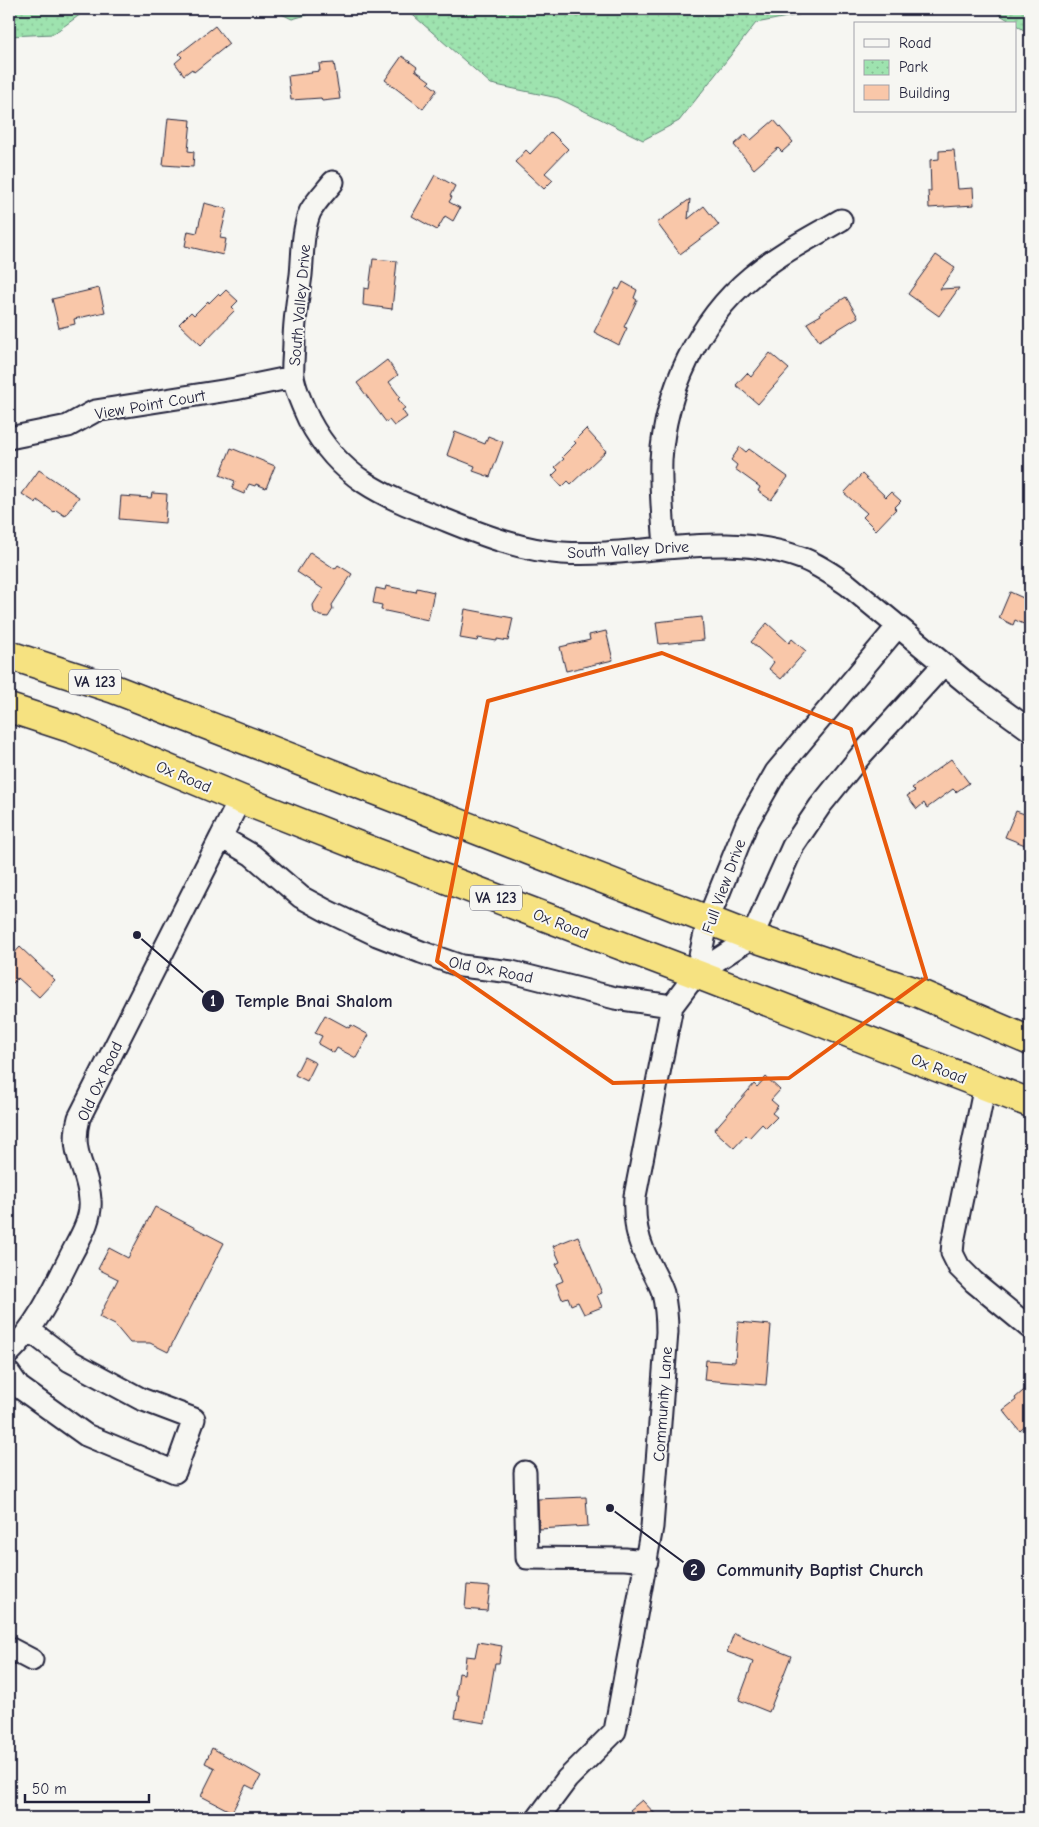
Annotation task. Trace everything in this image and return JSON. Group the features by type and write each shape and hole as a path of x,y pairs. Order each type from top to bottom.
{"highway":[{"name":"VA 123","path":"9,654 114,689 752,937 918,993 1030,1041"},
{"name":"Ox Road","path":"9,708 73,729 240,799 372,851 1030,1103"}],"street":[{"name":"South Valley Drive","path":"333,182 311,211 305,230 294,338 294,377 304,409 317,435 342,466 360,481 392,499 493,539 534,549 588,554 665,547 747,545 777,550 802,558 828,571 848,585 974,690 1030,730"},
{"path":"665,547 662,510 664,438 674,392 693,349 720,309 750,278 778,256 840,220"},
{"name":"View Point Court","path":"9,438 68,426 95,411 153,403 294,377"},
{"name":"Full View Drive","path":"696,974 708,920 747,823 776,772 898,626"},
{"path":"752,937 793,846 820,806 862,754 944,664"},
{"name":"Old Ox Road","path":"9,1353 29,1330 45,1306 85,1228 90,1214 91,1202 89,1191 78,1159 76,1144 76,1130 79,1118 240,799"},
{"name":"Old Ox Road","path":"221,837 252,855 301,897 327,912 420,952 461,966 512,972 615,998 672,1006"},
{"name":"Full View Drive","path":"696,974 752,937"},
{"name":"Community Lane","path":"538,1818 567,1779 616,1731 647,1561 667,1332 667,1311 658,1280 640,1242 634,1207 635,1196 672,1006 696,974"},
{"path":"985,1085 952,1253 959,1267 974,1282 1030,1328"},
{"path":"9,1373 20,1387 86,1435 175,1472 194,1419 141,1399 70,1361 29,1330"},
{"path":"525,1472 527,1558 647,1561"},
{"path":"9,1648 32,1660"}],"highlighted area":[{"path":"662,653 851,729 926,978 789,1078 613,1083 437,961 488,701"}],"green space":[{"path":"9,9 88,9 53,34 9,36"},
{"path":"271,9 329,9 292,19"},
{"path":"406,9 829,9 756,23 679,121 643,140 558,98 491,84"},
{"path":"991,9 1030,9 1030,34 1016,25 1016,22 1011,22"}],"building":[{"path":"215,26 229,44 194,72 192,69 184,75 175,63 182,57 179,54"},
{"path":"402,56 417,67 415,70 430,81 428,83 437,90 423,109 385,80"},
{"path":"334,63 340,99 322,101 321,98 291,100 288,76 320,71 319,64"},
{"path":"168,118 191,120 188,151 194,152 193,167 163,165"},
{"path":"774,120 793,142 782,152 778,148 754,169 734,145 746,134 751,140"},
{"path":"551,132 568,149 545,173 553,180 544,189 515,162 526,150 530,154"},
{"path":"954,150 958,189 973,188 974,205 929,208 928,191 931,191 930,160 939,159 939,151"},
{"path":"435,175 455,186 449,202 460,208 453,221 445,216 437,230 412,216"},
{"path":"690,199 688,219 704,206 719,225 680,254 657,223"},
{"path":"204,203 227,209 220,238 226,239 223,255 185,246 188,231 197,233"},
{"path":"936,255 955,268 940,289 959,288 939,316 908,294"},
{"path":"373,259 397,261 392,309 363,305 364,288 369,289"},
{"path":"623,282 637,290 634,298 637,300 624,327 627,328 619,345 594,332 616,288 619,290"},
{"path":"99,288 105,312 74,319 75,324 59,328 52,299"},
{"path":"226,290 238,301 232,307 235,310 201,345 179,324 191,312 194,315 208,301 209,303 218,294 220,296"},
{"path":"846,297 858,317 819,341 807,323"},
{"path":"770,353 789,369 758,404 736,385 747,373 751,377"},
{"path":"387,360 398,375 389,382 400,397 398,399 405,408 402,410 407,417 394,426 389,420 386,422 357,383"},
{"path":"586,429 606,451 571,484 568,481 562,487 552,476 558,470 555,467 564,459 562,457 576,443 574,441"},
{"path":"455,432 485,444 488,436 503,442 490,477 473,471 475,466 447,455"},
{"path":"740,447 746,452 749,449 788,477 771,500 758,491 760,487 735,469 737,465 731,460"},
{"path":"231,448 275,466 266,488 256,484 255,486 249,484 244,494 232,489 235,481 220,475"},
{"path":"39,470 79,497 65,516 56,510 54,512 37,500 36,503 22,494"},
{"path":"862,474 886,497 891,492 901,501 876,530 863,517 867,513 844,493"},
{"path":"152,493 167,494 165,523 119,519 121,496 151,498"},
{"path":"310,552 335,569 338,565 352,574 332,605 333,609 328,617 320,616 314,612 313,605 323,589 297,572"},
{"path":"386,586 416,592 417,588 434,592 428,620 381,610 382,605 373,603 376,588 385,590"},
{"path":"1010,592 1030,601 1030,627 1015,620 1013,625 999,618"},
{"path":"465,609 513,618 508,641 478,638 477,641 460,638"},
{"path":"702,617 704,640 659,644 656,622"},
{"path":"767,623 789,643 792,639 806,651 781,679 769,669 774,662 751,642"},
{"path":"606,631 613,660 566,671 560,647 590,640 589,635"},
{"path":"951,759 969,783 956,792 953,789 927,808 924,803 917,809 907,796 915,791 912,788"},
{"path":"1016,811 1030,816 1030,847 1005,837"},
{"path":"20,947 55,980 39,997 18,978 9,987 9,959"},
{"path":"325,1015 349,1028 351,1025 369,1035 356,1058 337,1048 334,1053 318,1044 322,1036 315,1033"},
{"path":"304,1057 316,1063 307,1081 295,1075"},
{"path":"766,1077 780,1090 771,1100 778,1106 772,1113 777,1117 766,1128 762,1124 749,1138 746,1135 734,1148 714,1130 754,1084 757,1087"},
{"path":"155,1207 224,1243 168,1352 150,1343 130,1343 115,1325 99,1317 118,1279 98,1269 109,1248 128,1258"},
{"path":"578,1236 602,1293 597,1295 602,1307 584,1314 578,1302 571,1305 568,1297 562,1299 556,1284 563,1281 556,1264 560,1262 553,1246"},
{"path":"738,1322 771,1325 766,1385 704,1380 706,1360 735,1362"},
{"path":"1030,1385 1030,1422 1020,1431 1003,1410"},
{"path":"586,1497 588,1526 539,1529 538,1499"},
{"path":"467,1585 490,1587 487,1611 465,1609"},
{"path":"734,1633 791,1656 769,1712 739,1700 753,1662 727,1652"},
{"path":"478,1642 502,1646 499,1663 495,1663 485,1723 455,1718 459,1695 456,1695 459,1673 464,1674 466,1656 475,1657"},
{"path":"212,1748 261,1776 254,1789 246,1785 232,1812 201,1796 215,1768 205,1763"},
{"path":"642,1800 659,1818 637,1818 630,1810"}],"place":[{"name":"Temple Bnai Shalom","path":"137,935"},
{"name":"Community Baptist Church","path":"610,1508"}]}
